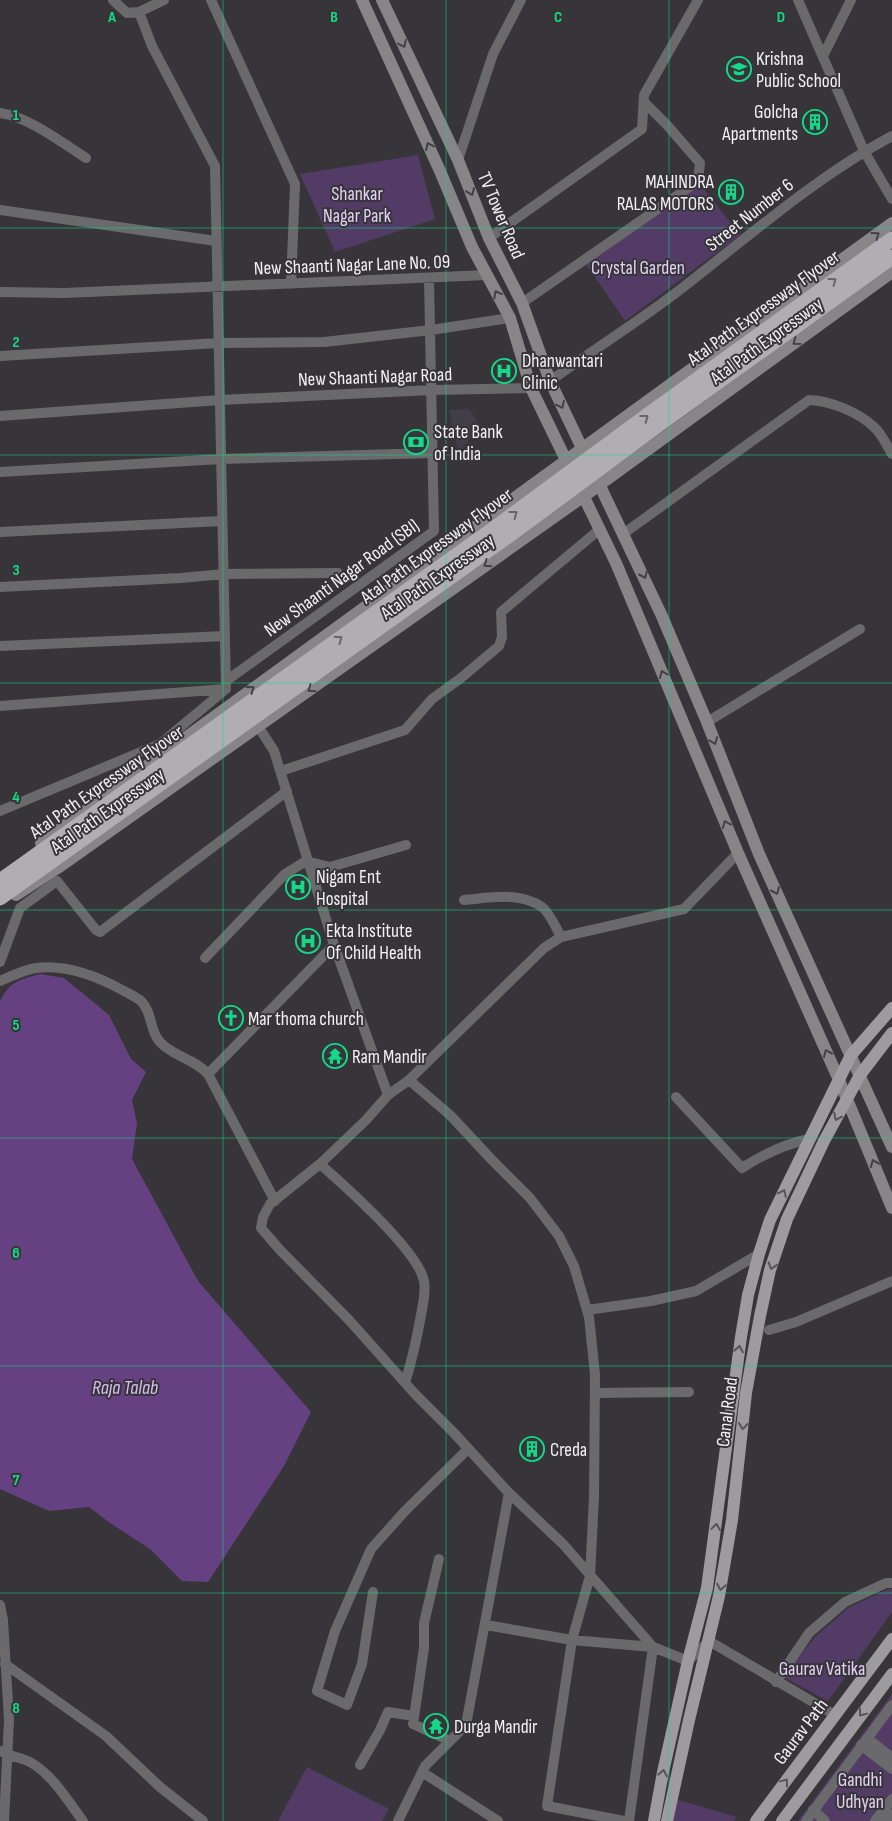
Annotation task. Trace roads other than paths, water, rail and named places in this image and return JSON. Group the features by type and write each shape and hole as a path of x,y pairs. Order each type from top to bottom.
{"highway":[{"name":"Atal Path Expressway Flyover","path":"1,894 652,412 892,239"},
{"name":"Atal Path Expressway Flyover","path":"1,894 515,531 892,256"}],"main road":[{"name":"TV Tower Road","path":"362,0 440,171 472,247 510,318 532,388 616,563 738,853 840,1080 892,1208"},
{"name":"TV Tower Road","path":"382,0 458,160 489,238 522,304 550,381 581,449 634,554 707,722 759,854 892,1147"},
{"name":"Atal Path Expressway","path":"0,874 566,459 892,223"},
{"name":"Atal Path Expressway","path":"1,894 59,867 584,496 892,272"},
{"path":"616,563 634,554"},
{"path":"654,1821 688,1661 707,1588 738,1354 748,1295 758,1254 770,1220 851,1056 892,1008"},
{"name":"Canal Road","path":"666,1821 719,1596 732,1520 746,1393 770,1270 787,1219 847,1097 860,1075 892,1033"},
{"name":"Gaurav Path","path":"756,1821 892,1639"},
{"path":"782,1821 892,1674"}],"street":[{"path":"113,0 127,14 139,12 164,0"},
{"path":"210,0 295,184 291,284"},
{"path":"458,160 492,54 520,0"},
{"path":"489,238 642,128 644,95 698,0"},
{"path":"798,0 864,151 892,199"},
{"path":"822,56 851,0"},
{"path":"0,811 160,744 226,685 215,166 152,46 139,12"},
{"path":"522,304 698,181 700,163 644,102"},
{"path":"0,113 7,114 39,128 86,158"},
{"name":"Street Number 6","path":"532,388 550,381 675,293 808,190 864,151 892,136"},
{"path":"0,210 216,241"},
{"name":"New Shaanti Nagar Lane No. 09","path":"0,292 64,293 487,276"},
{"name":"New Shaanti Nagar Road (SBI)","path":"226,685 434,531 429,279"},
{"path":"0,356 219,343 324,342 430,330 510,318"},
{"name":"New Shaanti Nagar Road","path":"0,416 220,400 432,390 532,388"},
{"path":"623,534 809,400 822,400 858,416 875,428 892,454"},
{"path":"0,472 221,459 433,453"},
{"path":"0,532 222,521"},
{"path":"281,771 405,730 432,699 462,678 499,646 502,637 501,612 600,529"},
{"path":"0,587 181,578 224,574 338,573"},
{"path":"707,722 860,628"},
{"path":"0,646 225,636"},
{"path":"0,706 226,685"},
{"path":"258,726 274,750 334,944 388,1095"},
{"path":"0,962 20,908 57,881 96,930 100,932 288,791"},
{"path":"205,958 285,874 306,861 330,868 406,845"},
{"path":"630,1821 654,1647 563,1544 509,1494 349,1320 280,1250 261,1228 262,1217 270,1204 320,1164 366,1120 388,1095 409,1080 544,948 561,937 684,909 738,853"},
{"path":"464,900 505,896 521,898 543,907 561,937"},
{"path":"208,1074 334,944"},
{"path":"0,981 36,968 61,968 88,975 111,984 140,1000 148,1010 153,1033 161,1044 196,1063 208,1074 274,1201"},
{"path":"409,1080 450,1115 530,1198 559,1236 574,1266 587,1310 595,1374 590,1576 572,1640 547,1806 624,1821"},
{"path":"676,1097 742,1168 795,1142 809,1139"},
{"path":"320,1164 381,1222 412,1256 421,1269 425,1283 424,1299 414,1352 405,1383"},
{"path":"587,1310 651,1301 696,1291 758,1254"},
{"path":"769,1330 796,1322 892,1281"},
{"path":"595,1393 689,1392"},
{"path":"373,1592 362,1664 347,1705 317,1691 335,1631 370,1548 468,1449"},
{"path":"398,1821 425,1766 466,1726 509,1494"},
{"path":"439,1559 424,1624 424,1648 413,1724 450,1741"},
{"path":"776,1682 809,1633 845,1602 892,1582"},
{"path":"0,1605 3,1620 8,1720 3,1752 4,1821"},
{"path":"486,1625 572,1640 654,1647 688,1661 709,1641 835,1715"},
{"path":"5,1664 106,1736 160,1787 201,1820"},
{"path":"806,1821 892,1705"},
{"path":"360,1765 388,1712 414,1716"},
{"path":"864,1741 892,1758"},
{"path":"864,1741 892,1769"},
{"path":"3,1752 29,1762 44,1772 83,1821"},
{"path":"422,1772 498,1821"},
{"path":"875,1821 892,1799"},
{"path":"814,1810 825,1821"},
{"path":"886,1821 892,1814"}],"water":[{"name":"Raja Talab","path":"40,974 64,978 109,1015 131,1059 146,1072 132,1100 137,1123 132,1159 198,1281 311,1412 284,1466 208,1582 182,1581 150,1549 89,1507 49,1511 0,1489 0,1002 11,985"}],"place":[{"name":"Krishna Public School","path":"739,69"},
{"name":"Golcha Apartments","path":"815,122"},
{"name":"MAHINDRA RALAS MOTORS","path":"731,192"},
{"name":"Dhanwantari Clinic","path":"504,371"},
{"name":"State Bank of India","path":"416,442"},
{"name":"Nigam Ent Hospital","path":"298,887"},
{"name":"Ekta Institute Of Child Health","path":"308,941"},
{"name":"Mar thoma church","path":"231,1018"},
{"name":"Ram Mandir","path":"335,1056"},
{"name":"Creda","path":"532,1449"},
{"name":"Durga Mandir","path":"436,1726"}],"park label":[{"name":"Shankar Nagar Park","path":"357,204"},
{"name":"Crystal Garden","path":"638,267"},
{"name":"Gaurav Vatika","path":"822,1668"},
{"name":"Gandhi Udhyan","path":"860,1790"}]}
